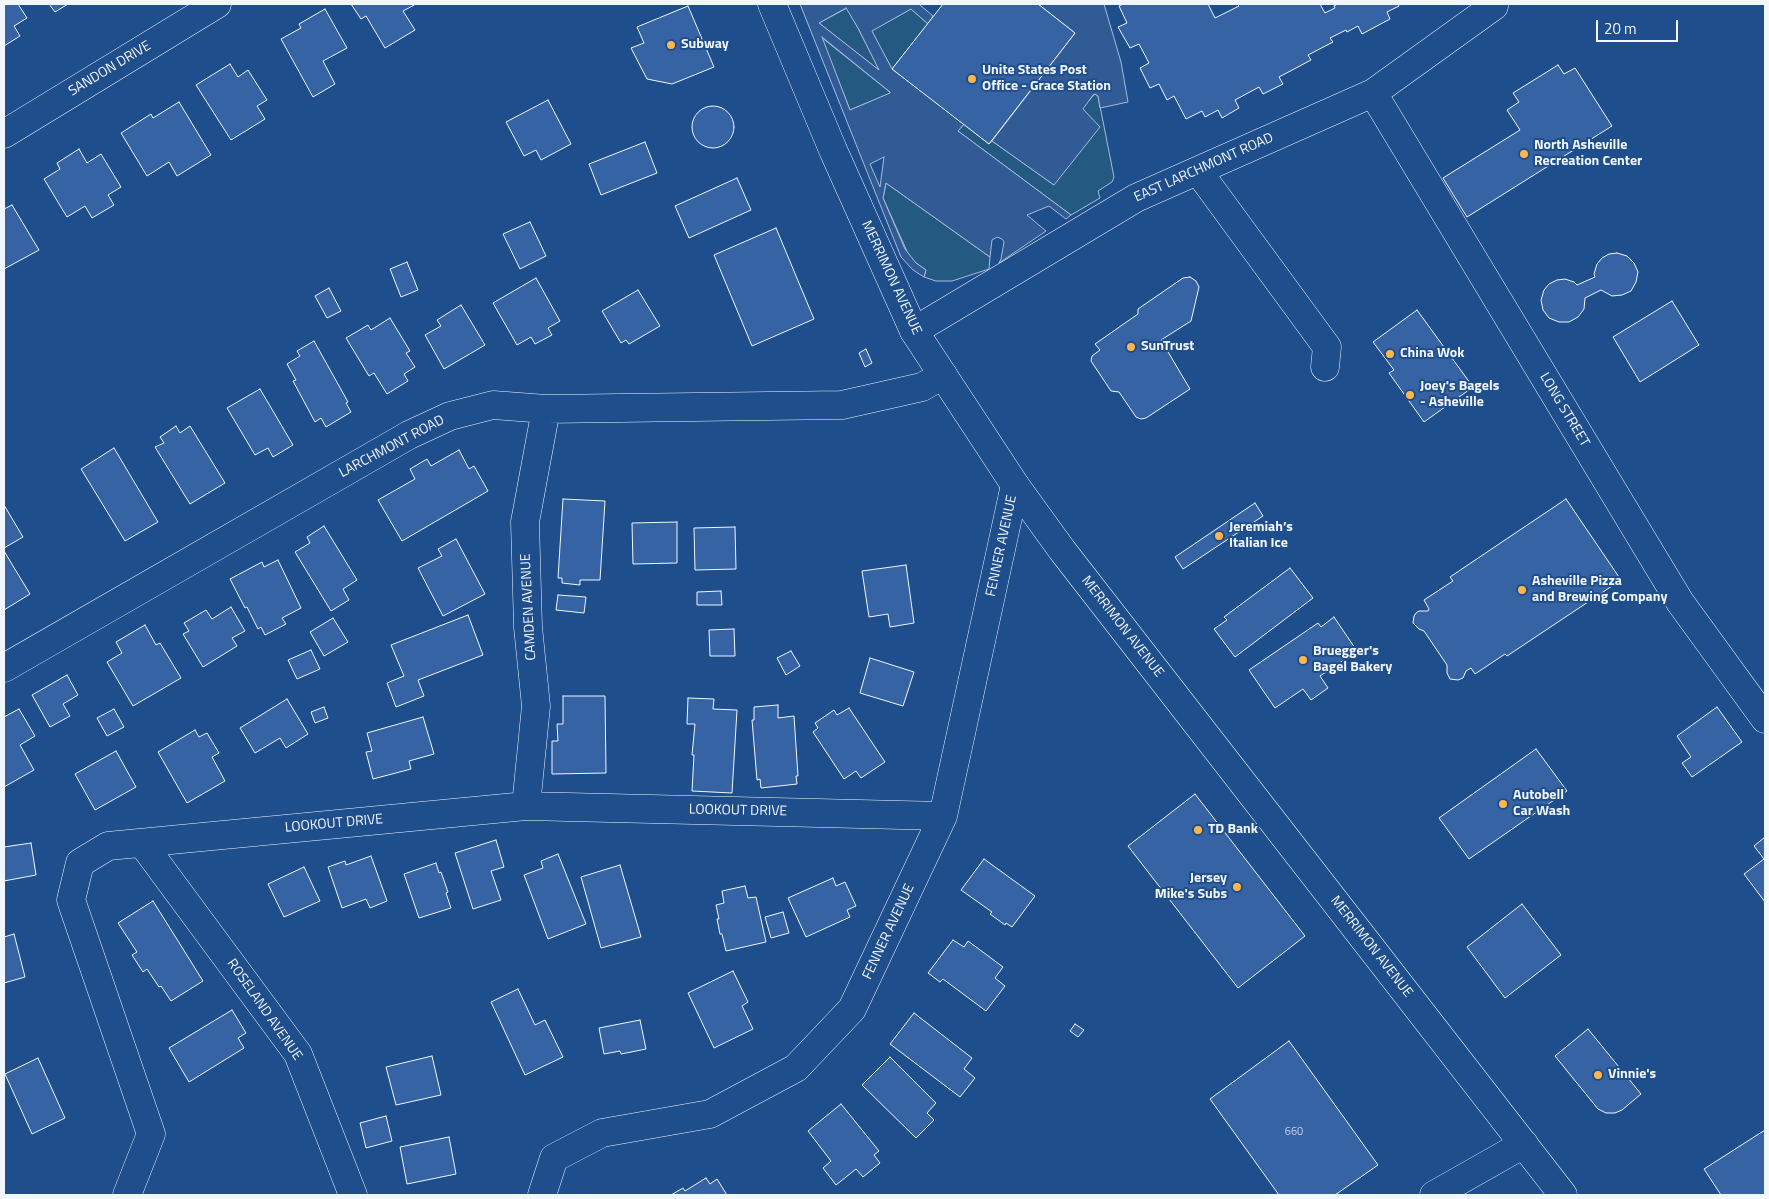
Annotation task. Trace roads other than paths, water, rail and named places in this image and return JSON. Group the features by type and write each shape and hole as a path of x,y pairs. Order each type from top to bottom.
{"street":[{"name":"SANDON DRIVE","path":"4,134 217,4"},
{"name":"MERRIMON AVENUE","path":"772,4 833,150 914,332 1015,485 1062,550 1563,1195"},
{"name":"EAST LARCHMONT ROAD","path":"914,332 1136,198 1373,94 1494,6"},
{"name":"LONG STREET","path":"1373,94 1680,602 1765,719"},
{"path":"1198,171 1327,347 1325,367"},
{"name":"LARCHMONT ROAD","path":"4,668 409,435 450,416 494,405 546,409 842,405 922,387 943,375"},
{"name":"CAMDEN AVENUE","path":"526,806 536,706 528,627 525,522 546,409"},
{"name":"FENNER AVENUE","path":"542,1195 554,1158 602,1134 710,1114 796,1068 852,1009 943,816 1015,485"},
{"name":"LOOKOUT DRIVE","path":"126,1195 151,1134 71,900 80,863 108,846 526,806 943,816"},
{"name":"ROSELAND AVENUE","path":"142,843 298,1054 353,1195"},
{"path":"1434,1195 1524,1144"}],"place":[{"name":"Subway","path":"671,45"},
{"name":"Unite States Post Office - Grace Station","path":"972,79"},
{"name":"North Asheville Recreation Center","path":"1524,154"},
{"name":"SunTrust","path":"1131,347"},
{"name":"China Wok","path":"1390,354"},
{"name":"Joey's Bagels - Asheville","path":"1410,395"},
{"name":"Jeremiah’s Italian Ice","path":"1219,536"},
{"name":"Asheville Pizza and Brewing Company","path":"1522,590"},
{"name":"Bruegger's Bagel Bakery","path":"1303,660"},
{"name":"Autobell Car Wash","path":"1503,804"},
{"name":"TD Bank","path":"1198,830"},
{"name":"Jersey Mike's Subs","path":"1237,887"},
{"name":"Vinnie's","path":"1598,1075"}]}
